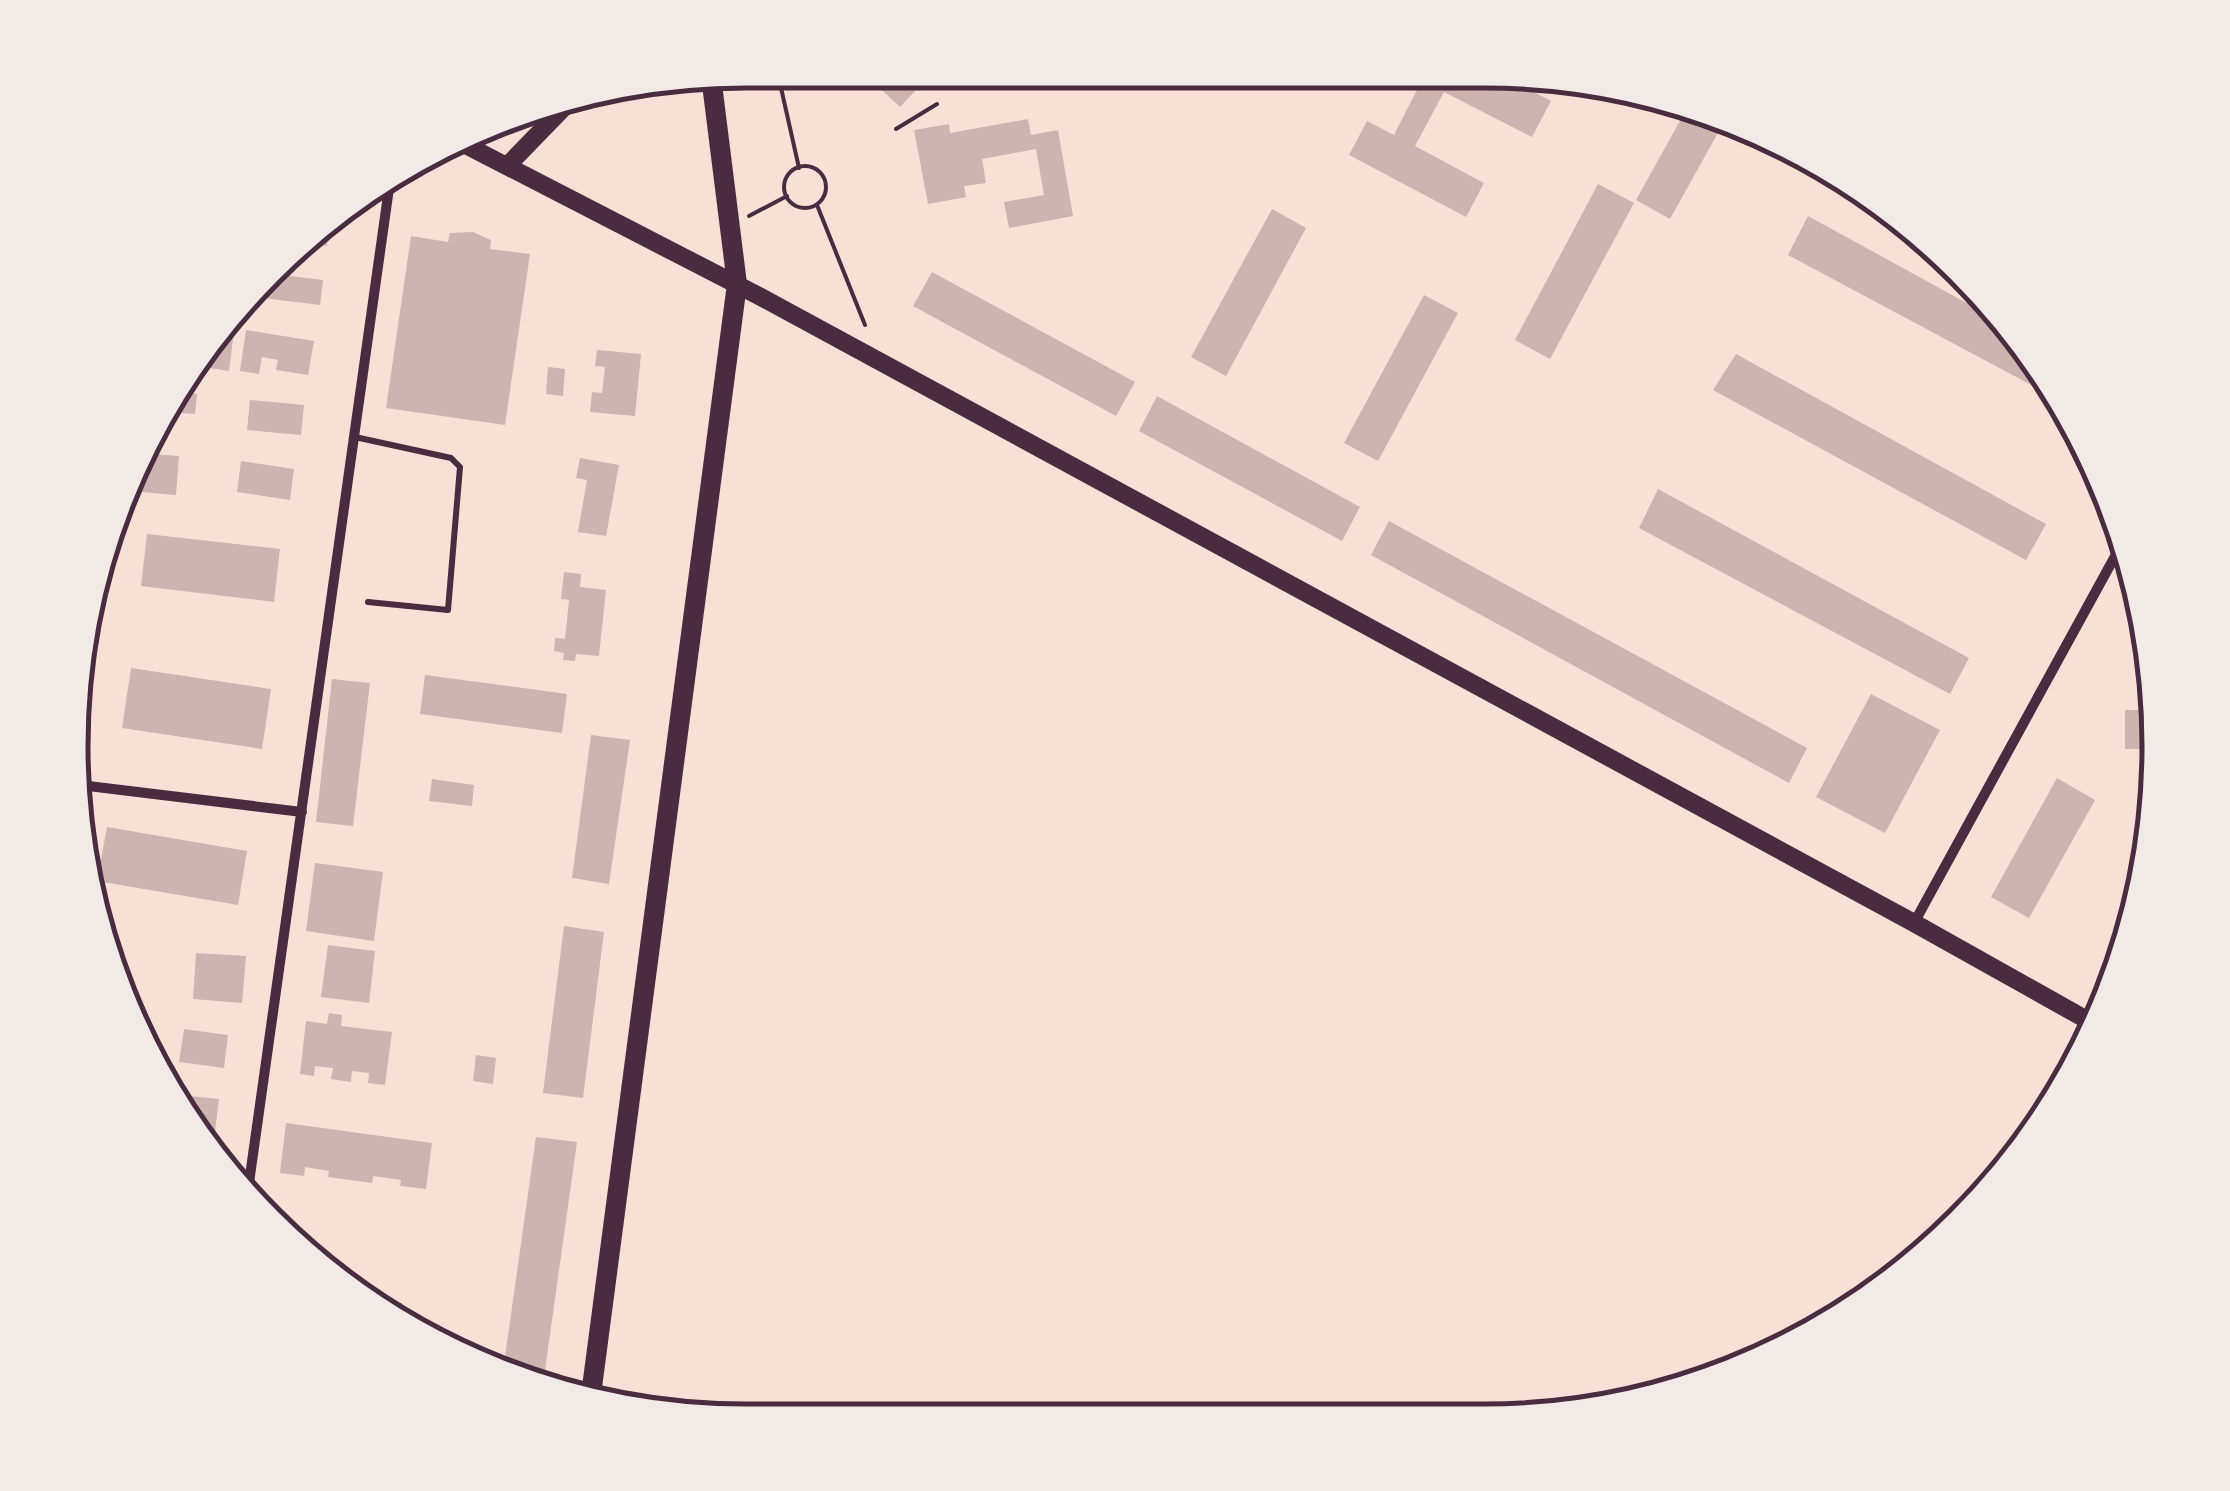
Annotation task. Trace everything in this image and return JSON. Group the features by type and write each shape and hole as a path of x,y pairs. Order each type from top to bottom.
{"main road":[{"path":"592,1385 737,284 713,89"},
{"path":"508,165 556,116"},
{"path":"472,148 737,284 2083,1018"}],"street":[{"path":"250,1178 388,193"},
{"path":"1914,923 2114,556"},
{"path":"89,787 302,812"}],"lane":[{"path":"355,438 451,458 460,467 448,610 368,602"}],"path":[{"path":"781,88 799,168"},
{"path":"896,129 937,104"},
{"path":"799,168 814,168 823,175 826,186 818,204 808,208 797,206 787,196 786,178 799,168"},
{"path":"749,216 787,196"},
{"path":"818,204 864,325"}],"building":[{"path":"880,88 918,88 900,107"},
{"path":"1418,88 1528,89 1551,101 1532,137 1444,92 1415,146 1484,183 1466,217 1349,155 1367,121 1394,135"},
{"path":"1682,118 1719,131 1670,219 1636,200"},
{"path":"1028,119 1031,135 1058,130 1073,216 1009,228 1004,202 1044,195 1036,149 982,159 986,183 964,186 966,197 928,204 914,130 949,124 950,133"},
{"path":"1598,184 1634,203 1550,359 1515,340"},
{"path":"1272,209 1306,228 1226,376 1191,357"},
{"path":"1808,216 1975,307 2037,388 1788,255"},
{"path":"473,232 491,240 490,249 530,254 505,425 386,408 411,236 448,242 450,233"},
{"path":"932,272 1135,382 1116,416 913,306"},
{"path":"285,275 323,280 320,305 264,298"},
{"path":"1424,295 1458,313 1378,461 1344,443"},
{"path":"246,330 314,341 308,375 276,370 278,360 262,357 259,374 240,371"},
{"path":"233,339 229,371 210,368 223,345"},
{"path":"597,350 641,354 635,416 590,412 592,392 602,393 605,367 595,366"},
{"path":"1736,354 2046,524 2026,560 1713,390"},
{"path":"548,367 565,369 563,396 546,394"},
{"path":"190,393 197,394 195,414 178,413"},
{"path":"1157,396 1360,507 1342,541 1139,431"},
{"path":"250,400 304,405 301,435 247,430"},
{"path":"155,454 179,456 176,495 139,492"},
{"path":"580,458 619,465 606,536 578,532 587,480 576,478"},
{"path":"241,461 294,469 290,500 237,492"},
{"path":"1658,489 1969,658 1950,694 1639,528"},
{"path":"1389,521 1807,748 1789,783 1371,555"},
{"path":"147,534 280,549 274,602 141,586"},
{"path":"564,572 581,574 580,587 606,590 599,656 576,654 575,661 563,660 564,653 554,651 555,638 565,639 569,600 561,599"},
{"path":"131,668 271,689 262,749 122,728"},
{"path":"425,675 567,694 562,733 420,714"},
{"path":"332,679 370,683 353,826 316,822"},
{"path":"1871,694 1940,730 1885,833 1816,797"},
{"path":"2125,710 2141,710 2142,749 2125,749"},
{"path":"591,735 630,740 609,884 572,878"},
{"path":"2057,778 2095,800 2029,918 1991,897"},
{"path":"432,779 474,785 472,806 429,801"},
{"path":"107,827 247,851 238,905 102,882 99,869"},
{"path":"315,863 383,872 374,941 306,931"},
{"path":"564,926 604,932 583,1098 543,1093"},
{"path":"328,945 375,951 369,1003 321,997"},
{"path":"196,953 246,956 242,1003 193,999"},
{"path":"329,1013 342,1015 341,1026 392,1032 385,1085 368,1083 369,1073 352,1071 351,1082 331,1079 333,1068 315,1066 314,1076 300,1074 306,1021 327,1024"},
{"path":"184,1029 228,1035 224,1068 179,1062"},
{"path":"476,1055 496,1058 493,1084 473,1081"},
{"path":"190,1097 219,1099 215,1132 213,1132"},
{"path":"286,1123 432,1143 426,1189 400,1186 401,1180 373,1176 372,1183 328,1177 329,1171 305,1167 304,1176 280,1173"},
{"path":"536,1137 577,1142 545,1370 505,1357"}]}
